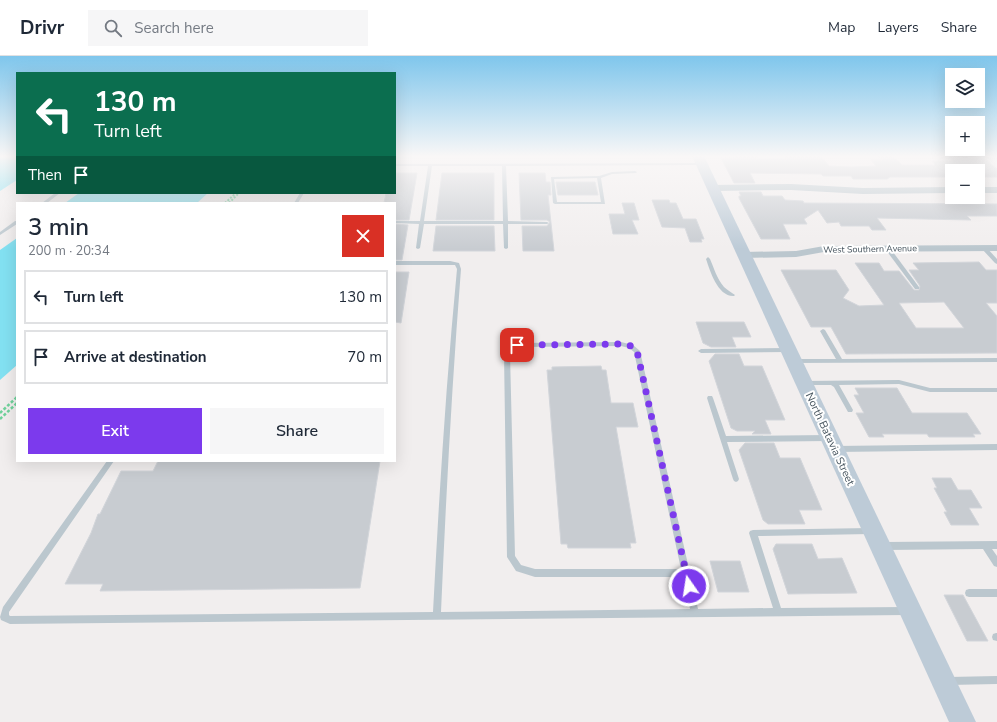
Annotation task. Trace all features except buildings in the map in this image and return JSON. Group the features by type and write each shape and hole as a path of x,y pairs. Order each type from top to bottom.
{"main road":[{"name":"North Batavia Street","path":"713,188 963,722"}],"street":[{"path":"713,188 785,187"},
{"path":"792,187 863,191 945,190"},
{"path":"985,190 997,190"},
{"name":"West Southern Avenue","path":"744,255 796,254 824,249 997,248"}],"lane":[{"path":"418,248 427,187"},
{"path":"504,187 506,248"},
{"path":"553,187 555,203 603,203 601,187"},
{"path":"45,202 57,194"},
{"path":"396,222 547,223"},
{"path":"0,234 16,223"},
{"path":"984,248 997,262"},
{"path":"888,249 917,288"},
{"path":"708,259 719,285 724,291 732,295"},
{"path":"396,263 450,263 457,264 459,269 454,322 438,616"},
{"path":"823,331 840,361"},
{"path":"686,573 535,574 519,568 511,557 507,354 510,348 517,345 621,344 631,346 637,351 686,573 695,614"},
{"path":"701,351 791,356 840,361 997,360"},
{"path":"804,383 899,382 930,390 997,390"},
{"path":"830,383 836,385 839,389 850,410"},
{"path":"710,398 736,479"},
{"path":"723,438 832,443 997,447"},
{"path":"110,462 6,610 4,617 18,620 911,611"},
{"path":"778,613 753,533 986,546 997,545"},
{"path":"986,546 997,563"},
{"path":"969,593 997,593"},
{"path":"944,682 996,681"}],"path":[{"path":"226,202 235,194"},
{"path":"230,202 238,194"},
{"path":"0,413 16,398"},
{"path":"0,419 16,404"}],"water":[{"path":"0,187 6,187 0,191"},
{"path":"78,194 207,194 198,202 66,202"},
{"path":"16,239 16,366 0,380 0,250"}],"route":[{"path":"517,345 621,344 631,346 637,351 689,586"}]}
